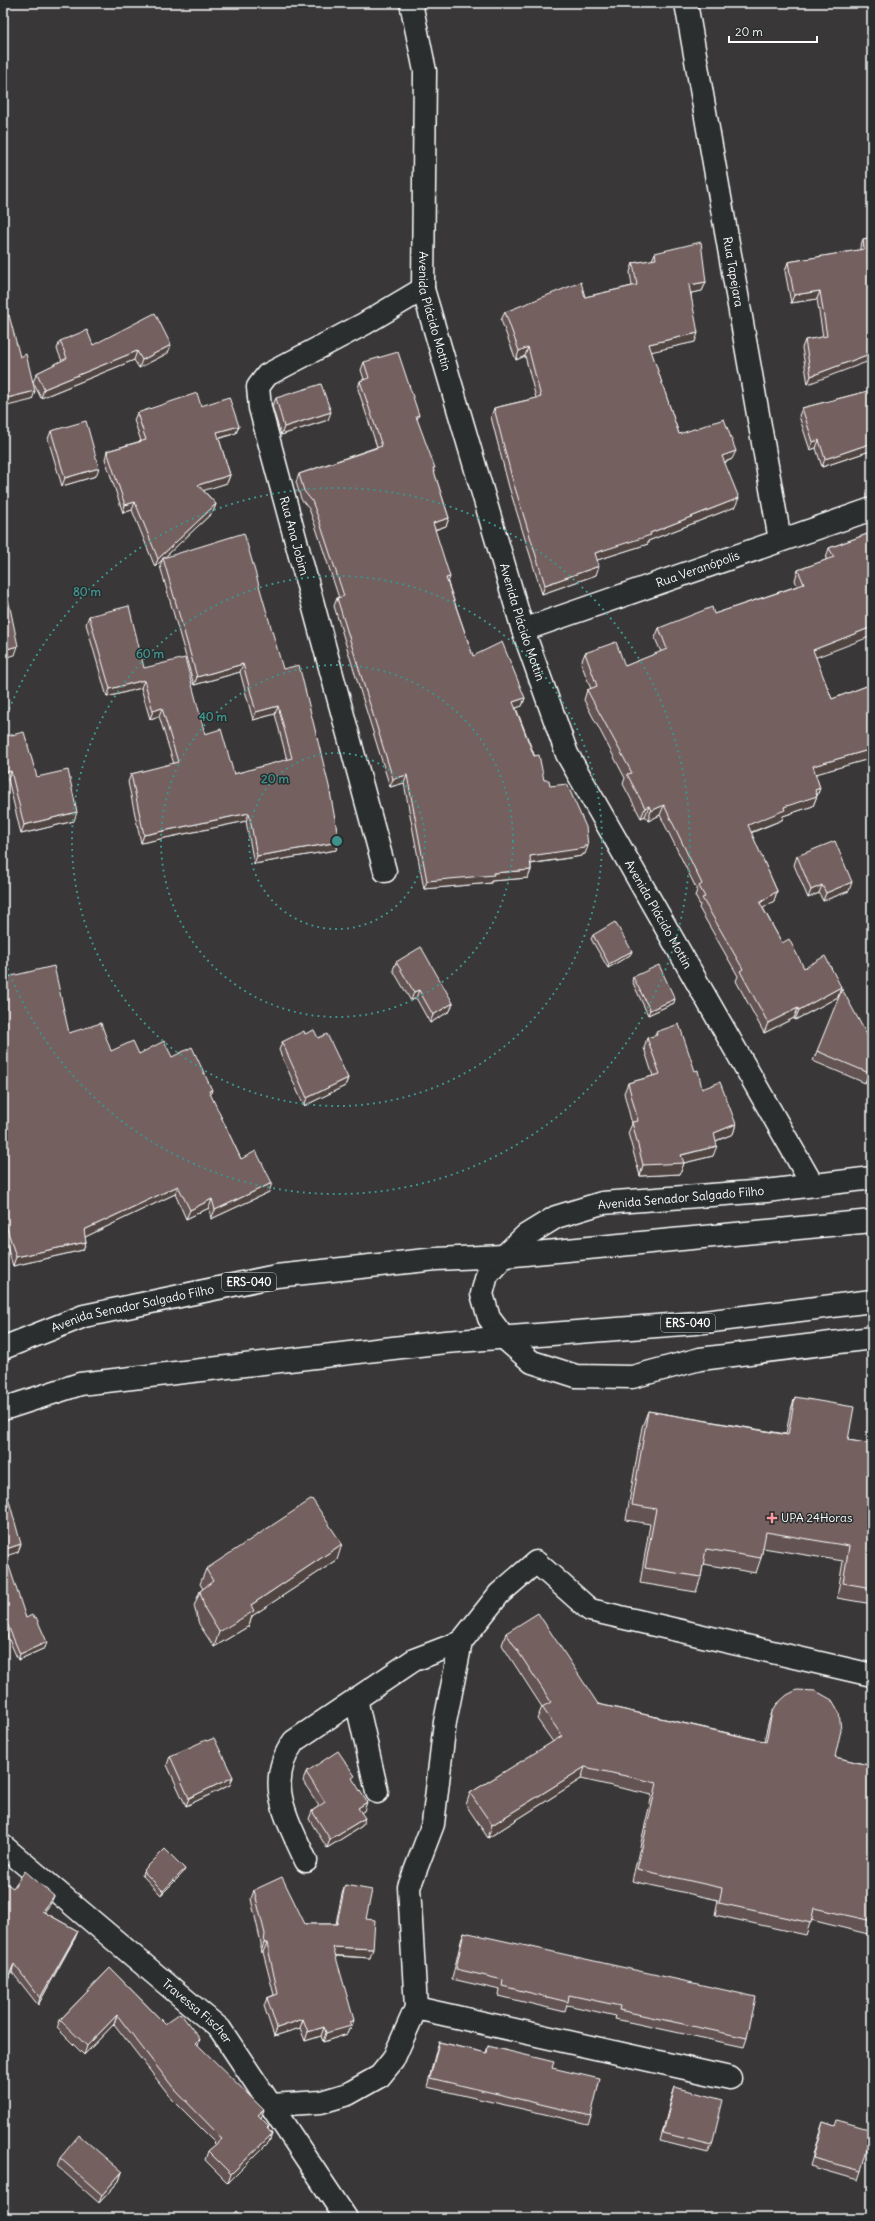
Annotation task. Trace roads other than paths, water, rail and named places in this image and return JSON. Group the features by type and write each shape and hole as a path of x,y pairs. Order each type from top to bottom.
{"main road":[{"name":"Avenida Plácido Mottin","path":"411,3 425,71 423,289 523,630 567,754 812,1184"},
{"name":"Rua Tapejara","path":"686,3 780,540"},
{"name":"Rua Ana Jobim","path":"385,871 260,408 258,387 267,375 364,324 423,289"},
{"name":"Rua Veranópolis","path":"523,630 872,509"},
{"name":"Avenida Senador Salgado Filho","path":"872,1178 812,1184 766,1191 602,1203 556,1217 525,1236 487,1275 482,1294 489,1318 504,1338 532,1362 576,1376 632,1377 700,1359 872,1338"},
{"name":"Avenida Senador Salgado Filho","path":"3,1348 84,1316 276,1276 436,1259 504,1256 872,1221"},
{"name":"ERS-040","path":"3,1409 80,1384 445,1342 696,1323 872,1302"},
{"path":"271,2105 321,2102 348,2094 380,2076 393,2060 416,2008 409,1887 433,1824 445,1722 461,1642 499,1594 536,1562 590,1610 872,1675"},
{"path":"306,1861 280,1795 279,1772 284,1755 294,1741 414,1660 461,1642"},
{"path":"356,1699 377,1792"},
{"name":"Travessa Fischer","path":"3,1846 220,2029 346,2218"},
{"path":"416,2008 730,2078"}],"place":[{"name":"UPA 24Horas","path":"772,1518"}]}
